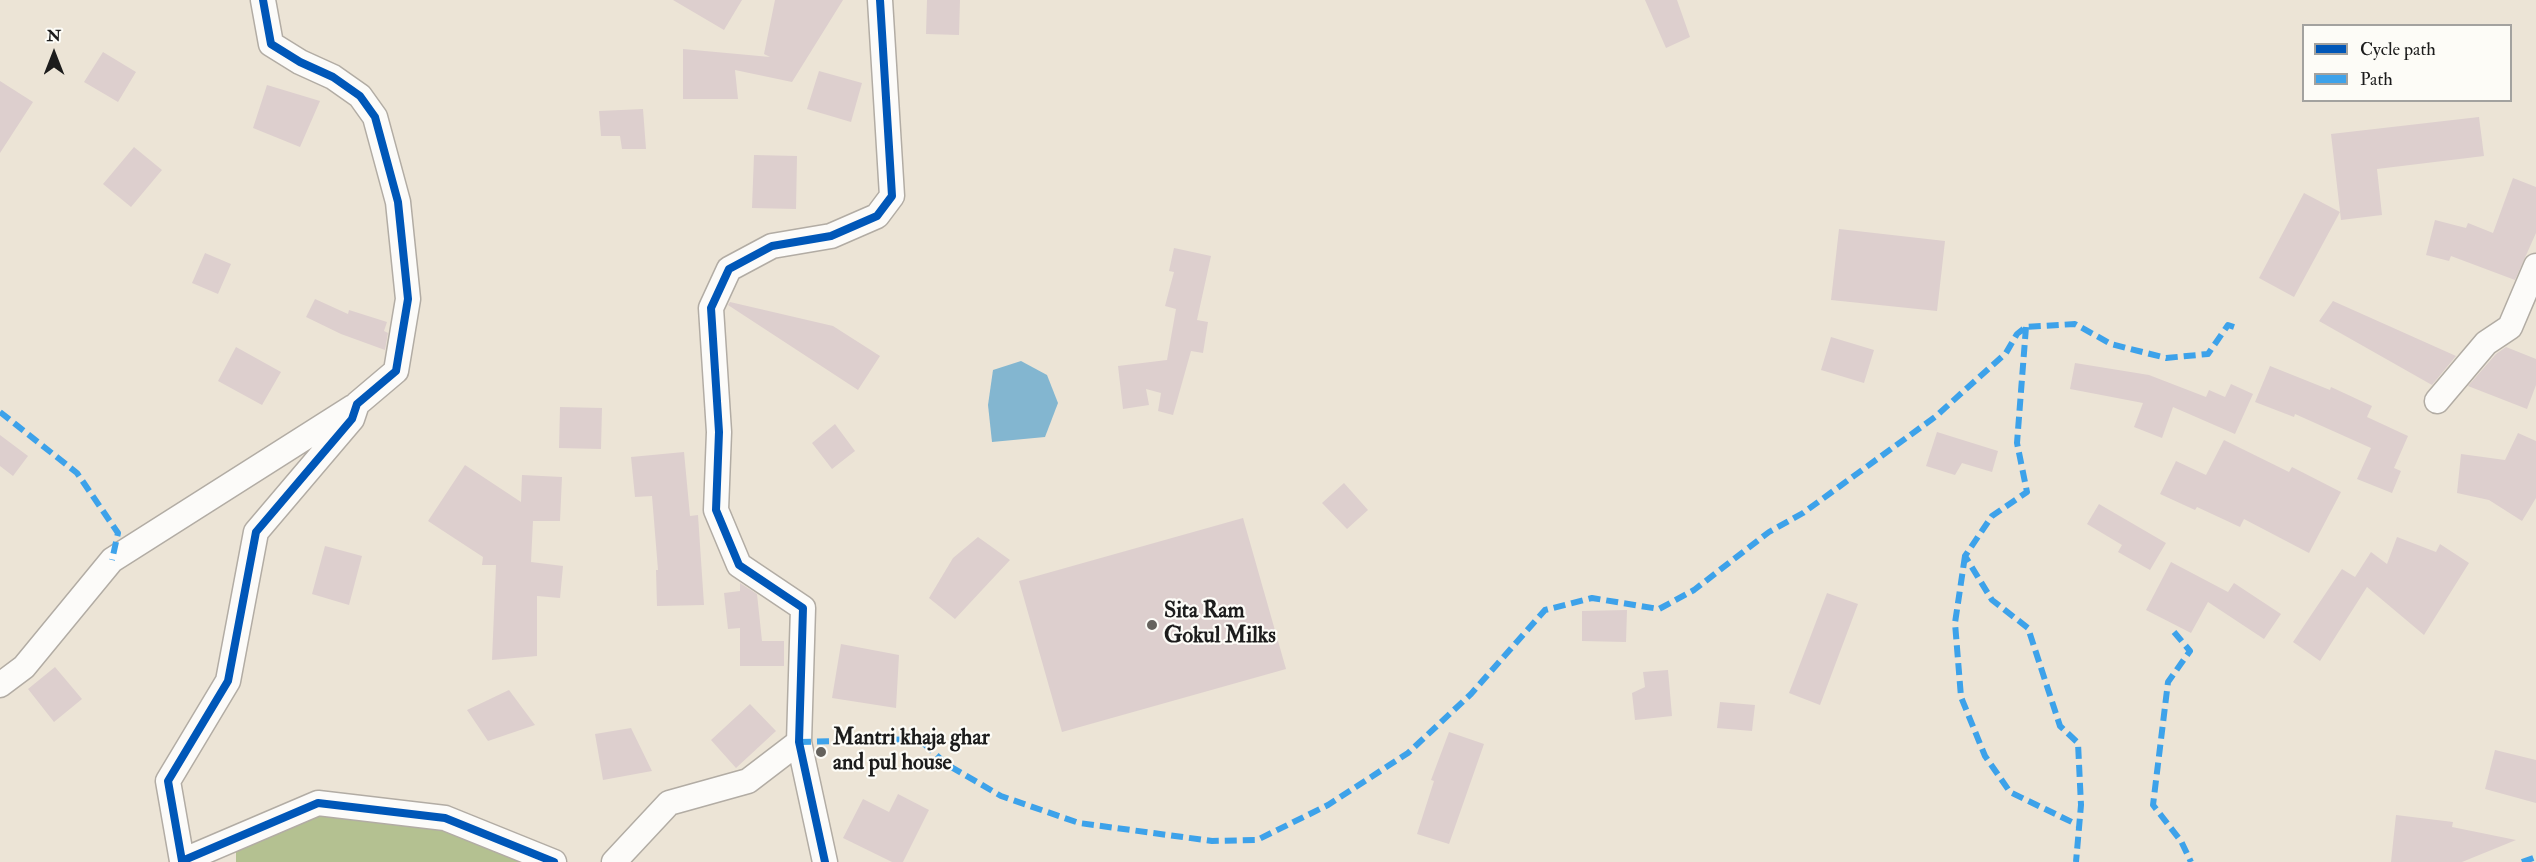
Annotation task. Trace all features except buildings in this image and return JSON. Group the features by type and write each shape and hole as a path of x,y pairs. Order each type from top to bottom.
{"street":[{"path":"0,685 24,667 112,560 357,404 396,371 408,299 398,202 375,117 360,96 333,77 300,62 272,44 263,0"},
{"path":"825,862 799,741 802,608 739,565 716,510 719,432 711,308 729,269 772,246 831,236 877,216 892,196 880,0"},
{"path":"2437,401 2486,343 2510,327 2536,266"},
{"path":"357,404 352,419 255,532 228,681 168,781 182,861 318,803 445,818 554,862"},
{"path":"614,862 669,802 748,781 799,741"}],"green space":[{"path":"321,814 439,829 542,862 236,862 236,838"}],"water":[{"path":"1021,361 1047,375 1058,403 1045,437 992,442 988,405 993,370"}],"marked path":[{"path":"799,742 919,739 946,764 1001,796 1079,823 1212,841 1257,840 1328,805 1408,753 1471,694 1545,610 1592,598 1659,609 1694,590 1769,532 1803,513 1935,417 2006,353 2017,334 2026,327 2075,324 2111,344 2166,358 2208,354 2228,325 2237,328"},
{"path":"2026,327 2017,443 2027,492 1992,516 1965,556 1992,600 2028,628 2060,726 2078,743 2081,805 2076,862"},
{"path":"0,412 77,473 118,533 112,560"},
{"path":"1965,556 1955,623 1961,697 1985,756 2010,792 2080,826"},
{"path":"2174,632 2190,651 2168,682 2153,805 2181,841 2191,862"},
{"path":"2522,862 2536,857"}],"cycle path":[{"path":"263,0 271,44 300,62 333,77 360,96 375,117 398,202 408,299 396,371 357,404 352,419 256,532 228,681 168,781 182,861 318,803 445,818 554,862"},
{"path":"825,862 799,742 803,608 739,565 716,510 719,432 711,308 729,269 772,246 831,236 877,216 892,196 880,0"}],"place":[{"name":"Sita Ram Gokul Milks","path":"1152,625"},
{"name":"Mantri khaja ghar and pul house","path":"821,752"}]}
